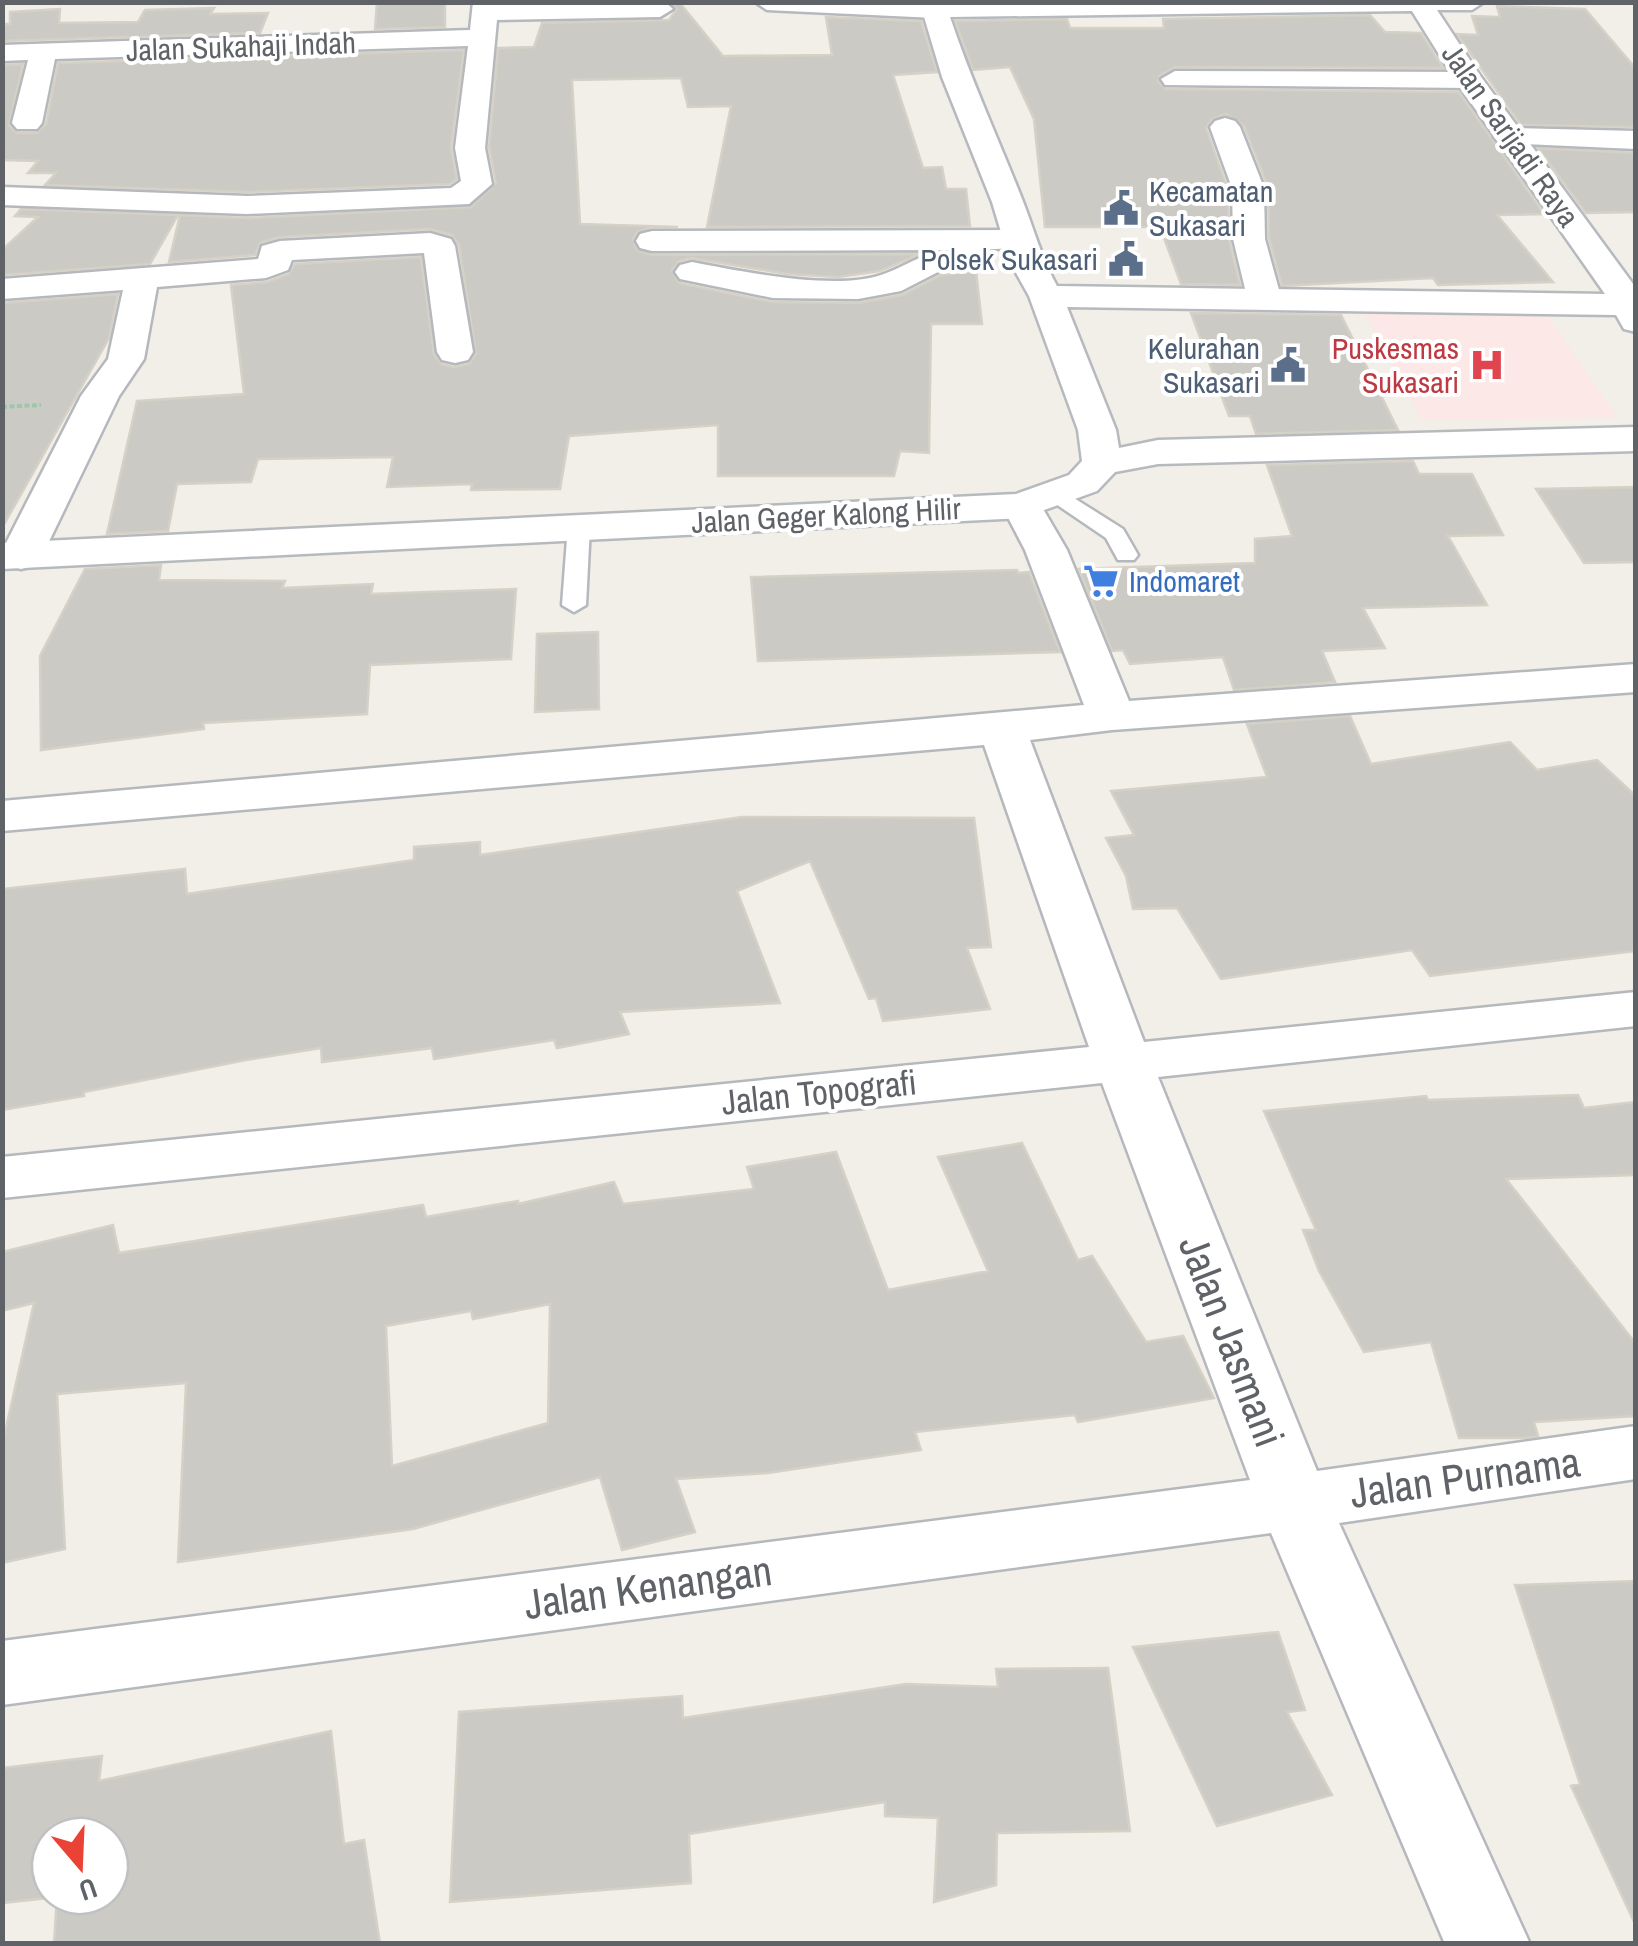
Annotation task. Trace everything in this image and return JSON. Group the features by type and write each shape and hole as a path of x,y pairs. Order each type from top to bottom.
{"street":[{"name":"Jalan Sarijadi Raya","path":"1472,2 1422,6 1469,80 1634,311"},
{"path":"773,4 935,10 1422,6"},
{"path":"484,15 614,6"},
{"path":"484,15 660,9"},
{"path":"935,10 956,77 1008,202 1023,251 1046,296 1100,447 1083,483 1040,501 1046,550 1112,716"},
{"path":"2,196 247,206 446,199 473,189 477,184 470,148 484,15"},
{"name":"Jalan Sukahaji Indah","path":"2,53 484,15"},
{"path":"27,123 43,52"},
{"path":"1175,79 1469,80"},
{"path":"1225,126 1248,188 1249,239 1264,297"},
{"path":"1510,137 1636,140"},
{"path":"652,241 1023,251"},
{"path":"2,288 266,268 276,264 274,253 280,251 430,242 440,246 455,352"},
{"path":"692,272 761,286 858,289 889,284 933,261 1023,251"},
{"path":"12,556 100,396 126,360 142,280"},
{"path":"1046,296 1264,297 1634,311"},
{"path":"1100,447 1158,452 1636,439"},
{"name":"Jalan Geger Kalong Hilir","path":"12,556 1040,501"},
{"path":"2,816 1002,729 1112,716 1636,678"},
{"name":"Jalan Jasmani","path":"1002,729 1123,1061 1294,1502 1488,1944"},
{"name":"Jalan Topografi","path":"2,1178 1636,1009"},
{"name":"Jalan Purnama","path":"1294,1502 1636,1452"},
{"name":"Jalan Kenangan","path":"2,1673 1294,1502"}],"lane":[{"path":"1040,501 1116,534 1126,555"},
{"path":"574,605 579,526"}],"shaded area":[{"name":"Puskesmas Sukasari","path":"1544,311 1618,418 1421,420 1364,313"}],"building":[{"path":"377,2 445,2 445,27 375,29"},
{"path":"671,2 679,2 723,56 832,55 826,17 921,21 937,72 893,75 923,168 942,167 946,189 966,189 970,226 707,227 731,106 688,107 681,78 572,80 580,224 678,227 651,227 637,232 633,239 637,250 652,255 920,254 880,271 838,277 787,274 691,258 679,261 672,270 679,283 772,302 858,303 902,295 941,275 976,271 982,324 931,324 929,453 900,451 894,476 718,476 718,425 569,436 560,489 471,490 472,484 387,487 393,457 258,459 251,482 177,484 168,531 107,534 137,401 244,394 231,285 267,282 289,274 295,264 421,257 434,354 441,364 454,367 469,364 476,354 459,245 452,235 430,229 280,237 261,242 255,255 169,262 180,215 247,218 471,207 496,183 489,148 498,48 534,47 542,23 669,20 677,9"},
{"path":"1497,6 1585,9 1636,69 1636,127 1521,125 1457,34 1478,35 1472,16 1500,17"},
{"path":"214,8 210,14 268,13 260,33 2,41 2,24 10,24 10,12 60,9 59,23 138,22 145,10"},
{"path":"1370,15 1385,32 1421,33 1443,68 1175,67 1159,76 1158,81 1165,89 1459,92 1544,214 1497,215 1553,282 1438,285 1433,278 1282,286 1269,238 1268,187 1244,126 1226,114 1212,119 1206,128 1228,189 1229,239 1240,285 1181,284 1160,227 1045,227 1034,119 1010,67 973,70 955,21 1067,19 1070,28 1164,28 1163,19"},
{"path":"464,50 451,148 457,179 450,184 247,192 45,185 56,173 28,173 38,161 2,160 2,65 23,64 9,125 17,133 37,133 46,124 58,63"},
{"path":"1538,148 1636,153 1636,212 1586,213"},
{"path":"21,209 178,215 150,264 2,275 2,250 38,217 15,216"},
{"path":"118,294 109,338 2,528 2,303"},
{"name":"Kelurahan Sukasari","path":"1191,313 1341,315 1398,430 1256,434 1250,416 1229,416"},
{"path":"1413,461 1419,474 1472,474 1503,535 1448,536 1487,605 1363,608 1385,648 1322,651 1335,682 1234,690 1223,657 1130,664 1123,650 1112,651 1079,569 1255,563 1255,539 1292,536 1267,465"},
{"path":"1636,487 1636,562 1584,563 1536,489"},
{"path":"161,565 159,580 285,581 282,588 373,584 371,594 516,589 511,659 370,665 367,714 203,723 204,729 41,750 40,656 85,569"},
{"path":"1029,572 1060,652 758,661 751,577"},
{"path":"598,632 599,709 535,712 537,634"},
{"path":"1350,716 1371,764 1510,742 1537,770 1597,760 1636,796 1636,951 1430,976 1412,950 1221,979 1177,908 1133,909 1126,876 1106,838 1134,835 1111,791 1267,777 1247,724"},
{"path":"742,817 974,818 991,947 967,948 990,1009 883,1021 876,998 869,999 810,861 737,891 780,1003 620,1012 629,1034 557,1048 554,1040 434,1059 432,1048 322,1062 321,1048 2,1110 2,889 185,869 187,894 414,860 414,847 480,842 480,855"},
{"path":"1578,1095 1584,1108 1636,1102 1636,1175 1506,1179 1636,1344 1636,1416 1534,1422 1538,1436 1524,1438 1459,1438 1431,1342 1364,1352 1319,1271 1303,1230 1316,1230 1264,1111 1426,1096 1428,1100"},
{"path":"1022,1143 1078,1260 1092,1256 1146,1342 1183,1336 1214,1398 1078,1422 1075,1415 915,1432 921,1450 768,1473 676,1479 695,1532 622,1550 600,1477 413,1529 178,1562 186,1383 57,1394 65,1549 2,1563 2,1446 34,1303 2,1311 2,1252 113,1225 119,1253 423,1205 426,1217 518,1204 614,1182 623,1204 754,1189 747,1167 836,1152 888,1290 988,1271 938,1157","holes":["550,1304 548,1423 392,1466 386,1326 471,1311 473,1319"]},
{"path":"1636,1581 1636,1926 1571,1786 1580,1784 1515,1585"},
{"path":"1278,1632 1305,1710 1287,1712 1332,1795 1217,1826 1133,1647"},
{"path":"1108,1668 1130,1831 997,1833 996,1885 934,1902 938,1818 885,1816 885,1802 689,1834 691,1883 450,1902 459,1712 682,1696 683,1718 906,1684 998,1687 996,1669"},
{"path":"331,1731 344,1844 364,1840 380,1944 54,1944 56,1916 130,1916 130,1816 30,1816 30,1900 2,1903 2,1768 102,1756 99,1781"}],"place":[{"name":"Kecamatan Sukasari","path":"1121,208"},
{"name":"Polsek Sukasari","path":"1126,259"},
{"name":"Kelurahan Sukasari","path":"1288,365"},
{"name":"Puskesmas Sukasari","path":"1487,365"},
{"name":"Indomaret","path":"1101,581"}]}
